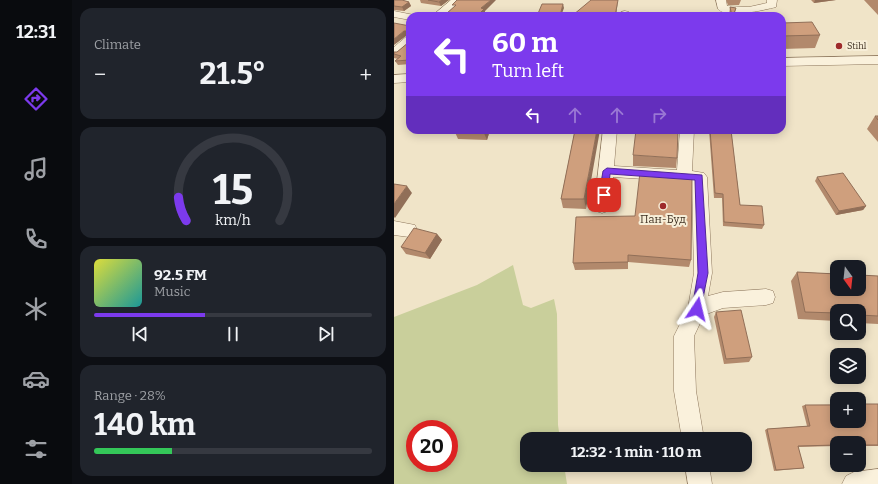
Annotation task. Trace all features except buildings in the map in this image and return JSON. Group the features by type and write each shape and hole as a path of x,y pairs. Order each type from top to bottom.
{"street":[{"path":"442,12 457,0"},
{"path":"721,0 723,9 749,10 772,5 772,0"},
{"path":"394,14 406,16"},
{"path":"394,53 406,42"},
{"path":"786,62 878,60"},
{"path":"394,79 406,78"},
{"path":"602,207 610,134"},
{"path":"684,176 687,134"},
{"path":"607,171 699,177 703,273 697,309 684,336 685,390 692,432"},
{"path":"697,309 723,300 766,297"},
{"path":"698,472 700,484"},
{"path":"854,484 878,482"}],"green space":[{"path":"513,265 523,305 531,308 554,299 557,314 559,432 520,432 520,472 565,472 567,484 394,484 394,317 477,285"}],"place":[{"name":"Stihl","path":"839,46"},
{"name":"Пан-Буд","path":"663,206"}],"route":[{"path":"604,195 607,171 699,177 703,273 697,309"}]}
